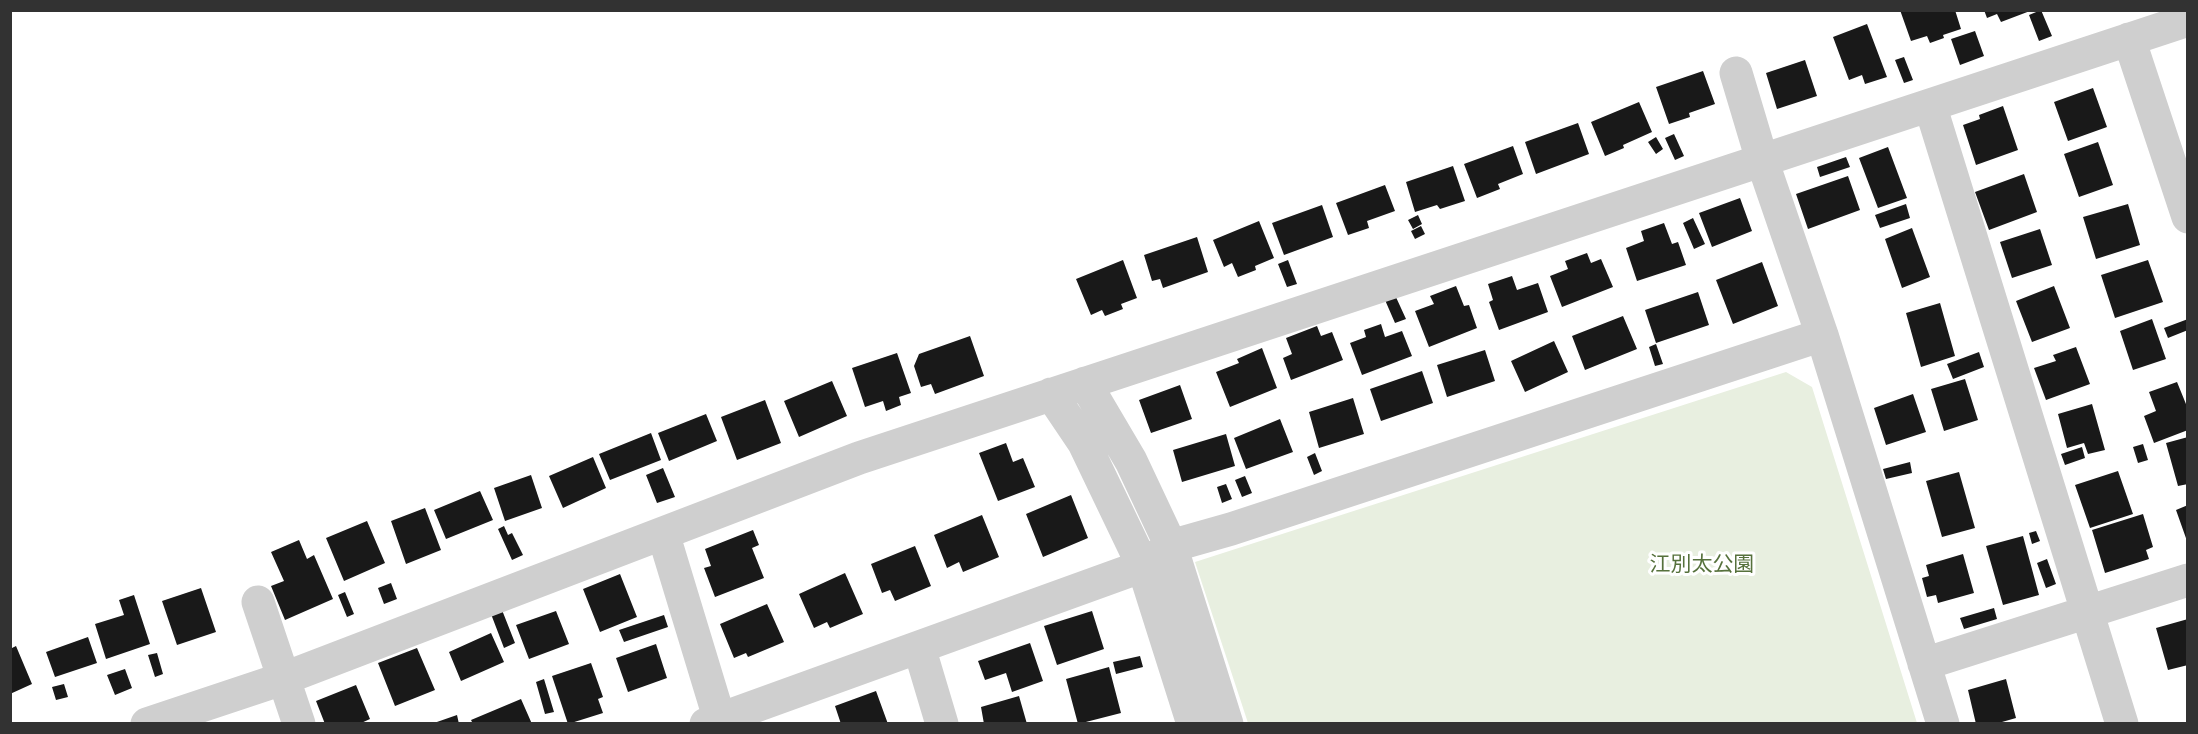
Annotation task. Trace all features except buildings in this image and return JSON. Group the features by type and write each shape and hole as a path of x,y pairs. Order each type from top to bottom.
{"street":[{"path":"147,723 285,678 860,458 2187,20"},
{"path":"2129,39 2187,217"},
{"path":"1736,73 1762,160 1822,335 1943,723"},
{"path":"1930,105 2122,723"},
{"path":"663,533 715,722 1143,566 1171,546 1254,521 1822,335"},
{"path":"1084,383 1131,461 1171,546 1227,723"},
{"path":"1051,394 1084,443 1143,566 1192,723"},
{"path":"1924,664 2187,580"},
{"path":"258,602 299,723"},
{"path":"919,647 942,723"}],"green space":[{"name":"江別太公園","path":"1786,372 1812,387 1917,723 1248,723 1195,562"}]}
